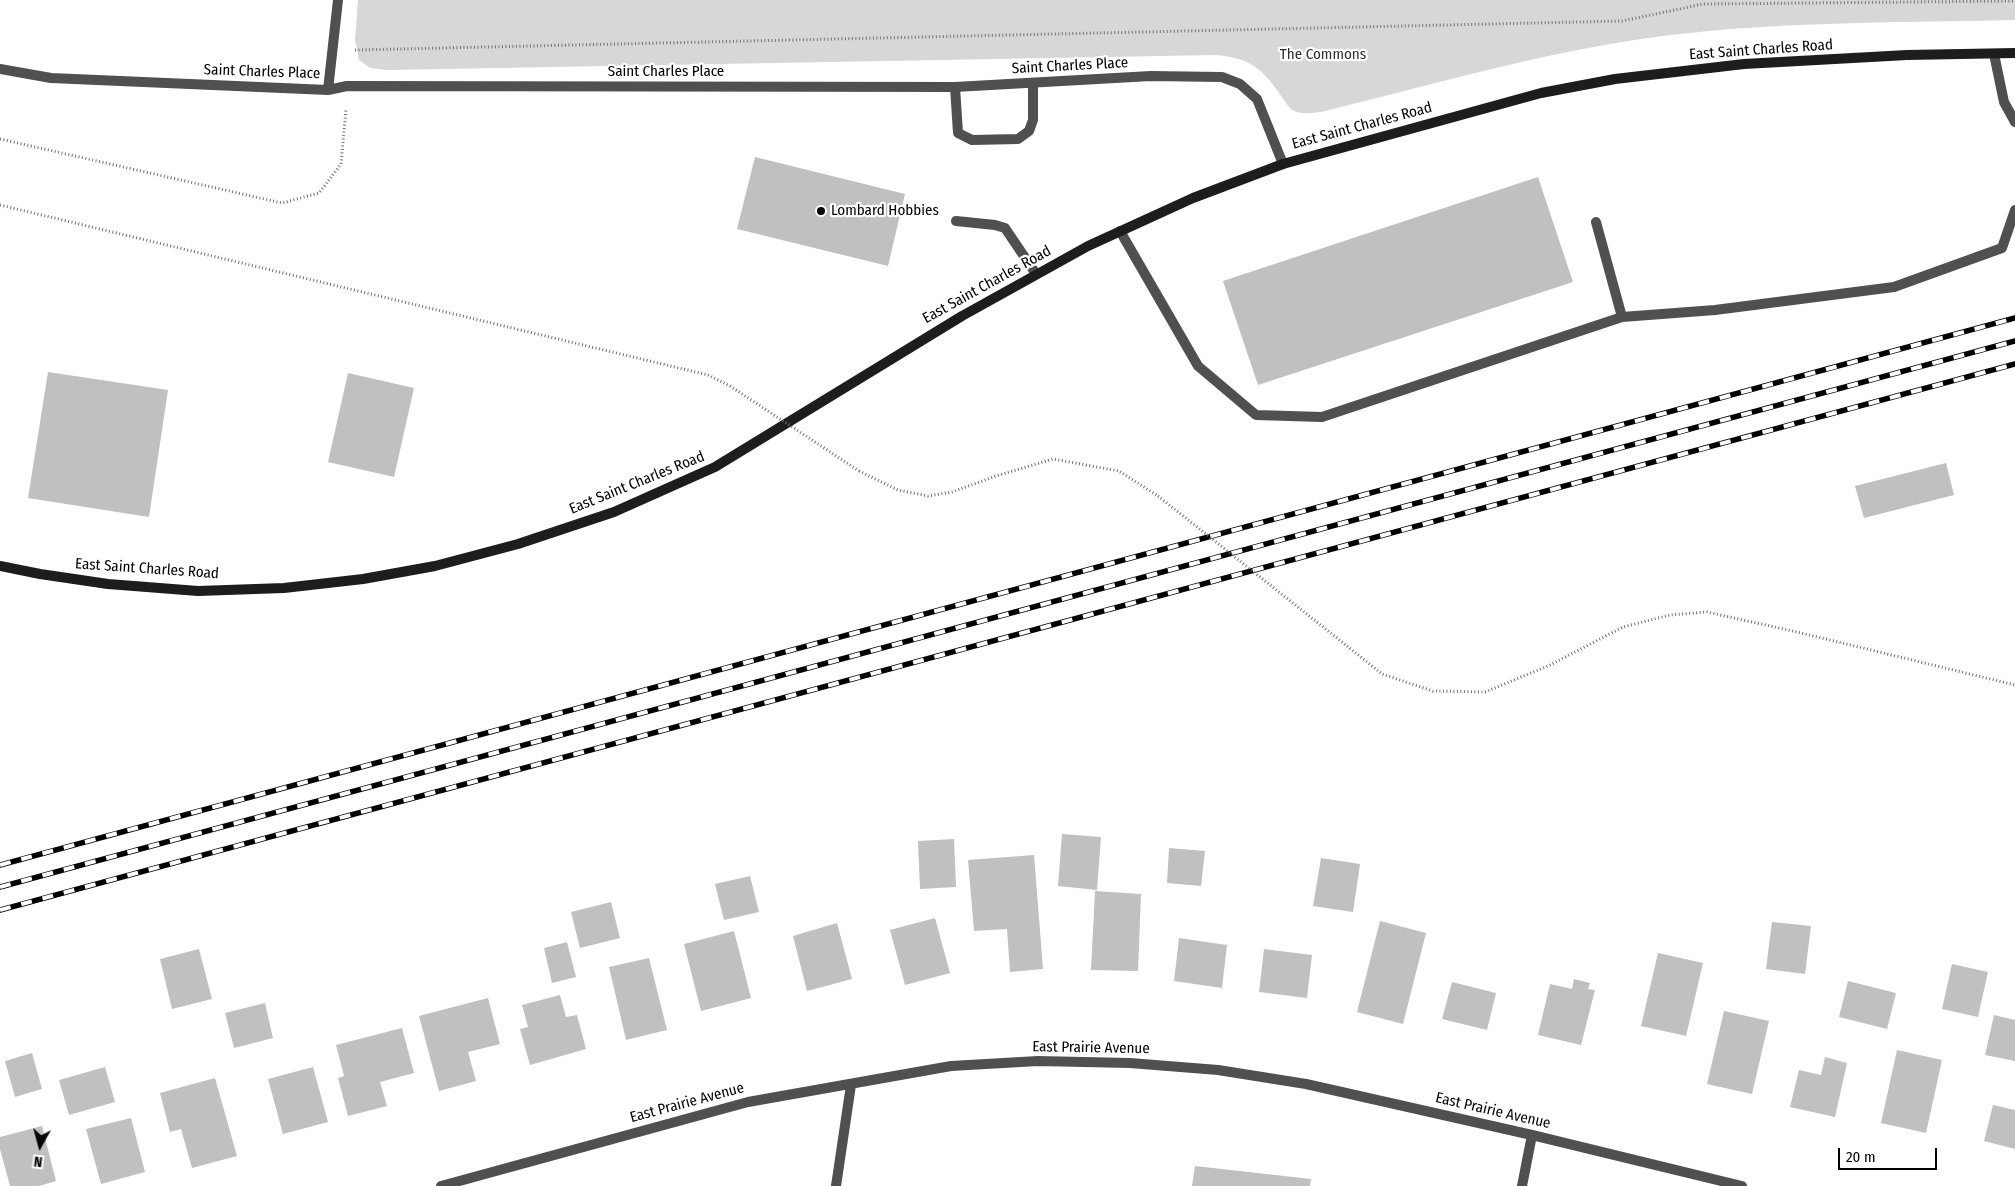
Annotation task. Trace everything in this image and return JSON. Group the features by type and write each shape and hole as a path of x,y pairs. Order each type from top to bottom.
{"main road":[{"name":"East Saint Charles Road","path":"0,566 108,584 198,591 284,588 363,579 435,566 518,544 614,512 715,467 878,366 1088,246 1193,198 1283,164 1541,93 1615,79 1744,64 1908,55 2015,53"}],"street":[{"path":"328,90 338,0"},
{"path":"1994,54 2004,102 2015,122"},
{"name":"Saint Charles Place","path":"0,69 50,78 328,90 347,86 955,87 1151,76 1222,77 1240,84 1257,98 1283,164"},
{"path":"955,87 958,133 972,140 1018,139 1029,131 1033,120 1033,83"},
{"path":"1120,231 1198,366 1256,415 1322,417 1622,317 1715,310 1894,287 2002,248 2015,210"},
{"path":"956,221 995,224 1004,228 1036,274"},
{"path":"1596,222 1622,317"},
{"name":"East Prairie Avenue","path":"441,1186 748,1102 951,1066 1038,1061 1130,1063 1218,1070 1306,1084 1532,1135 1742,1186"},
{"path":"836,1186 851,1085"},
{"path":"1522,1186 1532,1135"}],"path":[{"path":"353,50 1622,21 1704,4 2015,1"},
{"path":"0,139 282,203 319,193 341,164 345,115"},
{"path":"0,205 708,374 730,386 859,471 898,490 928,496 952,492 996,476 1053,460 1119,471 1158,496 1382,674 1433,691 1485,692 1548,666 1623,627 1670,615 1707,612 2015,685"}],"green space":[{"name":"The Commons","path":"358,0 2015,0 2015,20 1781,26 1688,33 1641,39 1520,62 1321,112 1305,113 1291,109 1264,74 1251,64 1236,58 1216,55 388,70 370,68 359,60 355,40"}],"building":[{"name":"Lombard Hobbies","path":"755,157 905,194 888,266 737,229"},
{"path":"1538,177 1573,282 1258,385 1223,281"},
{"path":"48,372 168,390 149,517 28,498"},
{"path":"348,373 414,388 394,477 328,462"},
{"path":"1946,463 1954,495 1864,518 1855,486"},
{"path":"1062,834 1101,837 1097,890 1058,886"},
{"path":"954,839 956,887 920,889 918,841"},
{"path":"1169,848 1205,851 1201,886 1167,883"},
{"path":"1034,855 1043,969 1010,972 1007,929 974,931 968,860"},
{"path":"1321,858 1360,864 1353,912 1313,906"},
{"path":"750,876 759,912 724,920 715,884"},
{"path":"1095,891 1141,894 1138,971 1091,970"},
{"path":"611,902 620,938 580,948 571,912"},
{"path":"935,918 950,973 905,985 890,930"},
{"path":"1380,921 1426,933 1403,1024 1357,1012"},
{"path":"1772,922 1811,926 1805,974 1766,969"},
{"path":"837,923 852,979 807,991 793,936"},
{"path":"734,931 751,998 701,1011 684,944"},
{"path":"1179,938 1227,945 1222,988 1174,981"},
{"path":"567,942 576,977 552,983 544,948"},
{"path":"199,949 212,999 172,1009 160,959"},
{"path":"1264,949 1312,955 1307,998 1259,992"},
{"path":"1658,953 1703,963 1686,1036 1641,1026"},
{"path":"649,958 667,1030 626,1040 609,967"},
{"path":"1952,964 1988,972 1978,1017 1942,1009"},
{"path":"1574,979 1590,983 1588,989 1595,990 1581,1045 1538,1035 1550,984 1572,989"},
{"path":"1848,981 1896,993 1887,1029 1839,1017"},
{"path":"1452,982 1496,993 1487,1030 1442,1019"},
{"path":"560,995 566,1017 577,1015 586,1049 530,1065 520,1029 528,1027 522,1005"},
{"path":"488,998 500,1044 468,1052 476,1081 439,1091 419,1016"},
{"path":"265,1003 273,1038 234,1048 225,1013"},
{"path":"1724,1011 1769,1021 1752,1094 1707,1084"},
{"path":"1994,1015 2015,1020 2015,1061 1985,1055"},
{"path":"402,1028 414,1073 380,1082 387,1106 348,1116 338,1078 344,1076 336,1045"},
{"path":"1897,1050 1942,1060 1926,1133 1881,1123"},
{"path":"32,1053 42,1089 15,1097 5,1061"},
{"path":"1825,1057 1847,1063 1835,1117 1790,1107 1799,1070 1821,1075"},
{"path":"105,1067 115,1102 69,1115 59,1080"},
{"path":"313,1067 328,1122 283,1134 268,1079"},
{"path":"215,1078 237,1156 192,1168 181,1129 170,1132 160,1093"},
{"path":"1993,1105 2015,1110 2015,1149 1984,1141"},
{"path":"131,1118 145,1172 101,1184 86,1129"},
{"path":"42,1126 56,1181 39,1186 10,1186 0,1149 0,1137"},
{"path":"1195,1166 1311,1179 1310,1186 1192,1186"}],"railway":[{"path":"0,865 2015,318"},
{"path":"0,887 2015,341"},
{"path":"0,910 2015,364"}],"place":[{"name":"Lombard Hobbies","path":"821,211"}]}
